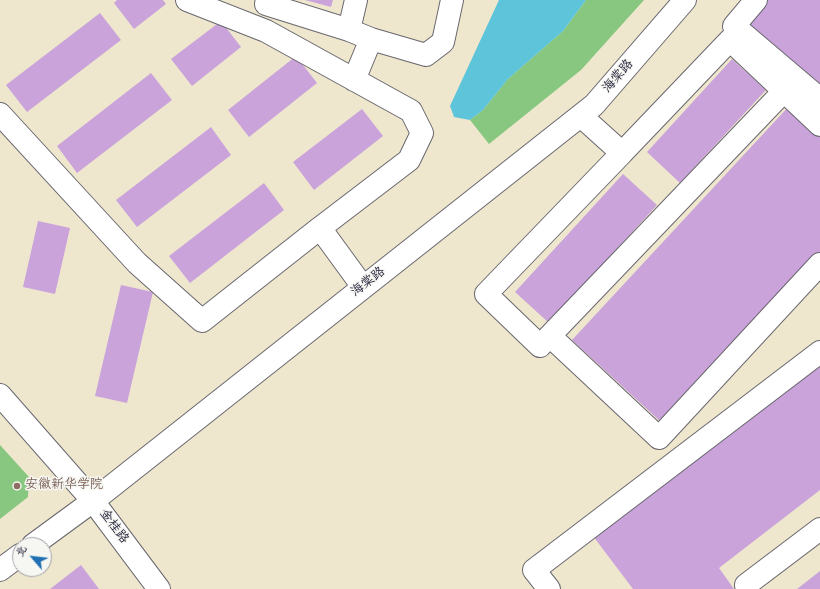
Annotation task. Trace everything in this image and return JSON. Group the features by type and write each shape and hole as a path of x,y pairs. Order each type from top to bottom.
{"street":[{"path":"0,114 137,264 202,320 409,160 422,133 411,111 266,30 187,0"},
{"path":"267,0 266,4 349,30 371,39 426,55 443,42 452,0"},
{"path":"349,30 356,0"},
{"name":"海棠路","path":"44,537 93,501 594,106 685,0"},
{"path":"756,0 734,26 820,99"},
{"path":"354,80 371,39"},
{"path":"784,91 540,346 486,294 730,40 784,91 820,125"},
{"path":"581,116 622,153"},
{"path":"320,228 363,287"},
{"path":"550,336 659,438 820,264"},
{"path":"549,589 534,570 820,352"},
{"name":"金桂路","path":"0,395 93,501 159,589"},
{"path":"746,585 820,529"},
{"path":"0,570 12,561"}],"green space":[{"path":"586,0 644,0 581,70 489,144 470,120 483,110 508,79 563,31"},
{"name":"安徽新华学院","path":"0,445 29,477 28,497 0,519"}],"water":[{"path":"499,0 586,0 563,31 508,79 483,110 470,120 454,117 450,106"}],"building":[{"path":"117,0 163,0 166,4 134,29 114,3"},
{"path":"305,0 333,0 331,7"},
{"path":"765,0 820,0 820,86 746,24"},
{"path":"100,13 121,40 27,112 6,85"},
{"path":"221,21 241,47 192,86 171,59"},
{"path":"296,56 317,83 249,137 228,110"},
{"path":"732,59 766,90 680,183 647,152"},
{"path":"151,73 172,100 77,173 57,146"},
{"path":"790,105 820,134 820,253 662,423 572,340"},
{"path":"362,109 383,136 314,190 293,162"},
{"path":"211,127 231,155 137,227 116,200"},
{"path":"623,174 657,205 549,323 515,292"},
{"path":"264,183 284,210 190,283 169,256"},
{"path":"38,221 70,228 55,294 23,287"},
{"path":"121,285 153,292 127,403 95,396"},
{"path":"820,362 820,490 719,568 734,589 633,589 593,536"},
{"path":"81,565 99,589 50,589"},
{"path":"820,571 820,589 797,589"}],"place":[{"name":"安徽新华学院","path":"17,486"}]}
